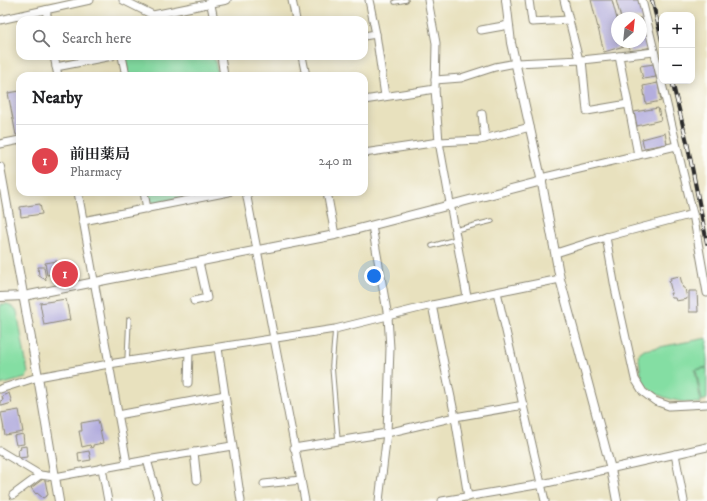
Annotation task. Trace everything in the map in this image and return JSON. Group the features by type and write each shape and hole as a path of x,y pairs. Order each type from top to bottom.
{"street":[{"path":"18,16 90,0"},
{"path":"123,0 153,15 210,2 227,0"},
{"path":"292,0 295,16"},
{"path":"369,0 376,34 385,96"},
{"path":"428,0 436,43 435,89 439,142 467,297"},
{"path":"506,0 516,63 542,179 560,279 611,469 617,501"},
{"path":"529,0 532,22 569,20"},
{"path":"564,0 581,60 587,111 628,104"},
{"path":"642,0 693,214 707,293"},
{"path":"210,2 213,16"},
{"path":"46,10 47,16"},
{"path":"0,20 16,17"},
{"path":"481,30 509,25"},
{"path":"368,35 376,34"},
{"path":"435,80 461,78 495,67 516,63 581,60 654,52"},
{"path":"619,56 638,155"},
{"path":"55,60 57,72"},
{"path":"56,67 92,60"},
{"path":"123,60 125,72"},
{"path":"222,60 223,72"},
{"path":"303,60 305,72"},
{"path":"368,99 435,89"},
{"path":"482,114 485,139"},
{"path":"368,152 439,142 485,139 530,127"},
{"path":"0,144 16,141"},
{"path":"0,297 24,296 335,235 451,205 542,179 676,146"},
{"path":"0,167 59,501"},
{"path":"79,196 127,463"},
{"path":"145,196 147,209"},
{"path":"83,221 210,196"},
{"path":"247,196 305,501"},
{"path":"328,196 335,235"},
{"path":"556,252 693,214"},
{"path":"372,226 388,317 390,348 387,433 379,501"},
{"path":"606,237 615,288 635,379 643,392 655,401 669,406 707,404"},
{"path":"194,301 207,298 199,262"},
{"path":"0,389 38,377 109,364 335,329 467,297 560,279"},
{"path":"497,292 545,501"},
{"path":"432,305 455,418 468,496"},
{"path":"218,348 241,501"},
{"path":"188,383 189,352"},
{"path":"118,415 225,395"},
{"path":"294,448 387,433 524,405"},
{"path":"0,451 40,475 54,477 127,463 232,446"},
{"path":"442,501 542,484 707,447"},
{"path":"194,452 198,480"},
{"path":"675,454 684,501"},
{"path":"147,460 159,501"},
{"path":"102,468 108,501"},
{"path":"13,495 40,475"},
{"path":"264,484 301,480"}],"lane":[{"path":"395,2 406,0"},
{"path":"455,230 492,221"},
{"path":"432,246 457,238"},
{"path":"127,362 129,319"},
{"path":"335,329 332,366 338,441"}],"green space":[{"path":"126,60 215,60 217,72 128,72"},
{"path":"150,196 190,196 154,203 151,201"},
{"path":"0,304 8,304 17,311 28,373 26,378 0,385"},
{"path":"707,338 707,367 695,370 701,403 677,401 659,395 646,386 642,380 638,355 644,350"},
{"path":"707,368 707,399 702,401 696,370"}],"building":[{"path":"591,0 612,0 615,12 611,12 611,48 617,48 604,52"},
{"path":"616,0 639,0 642,12 619,12"},
{"path":"647,31 651,47 647,48"},
{"path":"629,48 647,48 630,52"},
{"path":"654,64 656,77 643,79 640,66"},
{"path":"658,83 661,101 646,104 643,86"},
{"path":"16,92 16,135 8,93"},
{"path":"658,108 661,120 637,126 634,112"},
{"path":"665,133 667,144 644,148 642,139"},
{"path":"40,204 42,214 21,217 20,207"},
{"path":"57,261 59,272 54,272 54,274 47,275 45,263"},
{"path":"38,267 44,267 46,280 39,276"},
{"path":"67,269 69,278 62,279 61,270"},
{"path":"680,276 683,288 685,288 687,299 676,301 675,298 672,298 670,293 672,293 669,281 671,281 670,278"},
{"path":"689,291 697,291 698,312 689,312"},
{"path":"66,299 70,320 44,325 40,303"},
{"path":"9,393 12,403 2,406 0,401 3,400 2,396"},
{"path":"19,410 23,432 5,435 1,413"},
{"path":"98,420 103,443 93,445 91,448 90,445 82,447 79,431 82,431 81,423"},
{"path":"23,434 24,444 16,445 14,436"},
{"path":"26,446 27,457 19,458 18,450 21,449 20,447"},
{"path":"89,451 91,460 79,462 78,453"},
{"path":"43,479 45,480 48,495 43,498 37,493 36,494 31,488"}],"railway":[{"path":"652,0 659,28"},
{"path":"673,84 687,142 707,243"}],"place":[{"name":"前田薬局","path":"65,274"}]}
